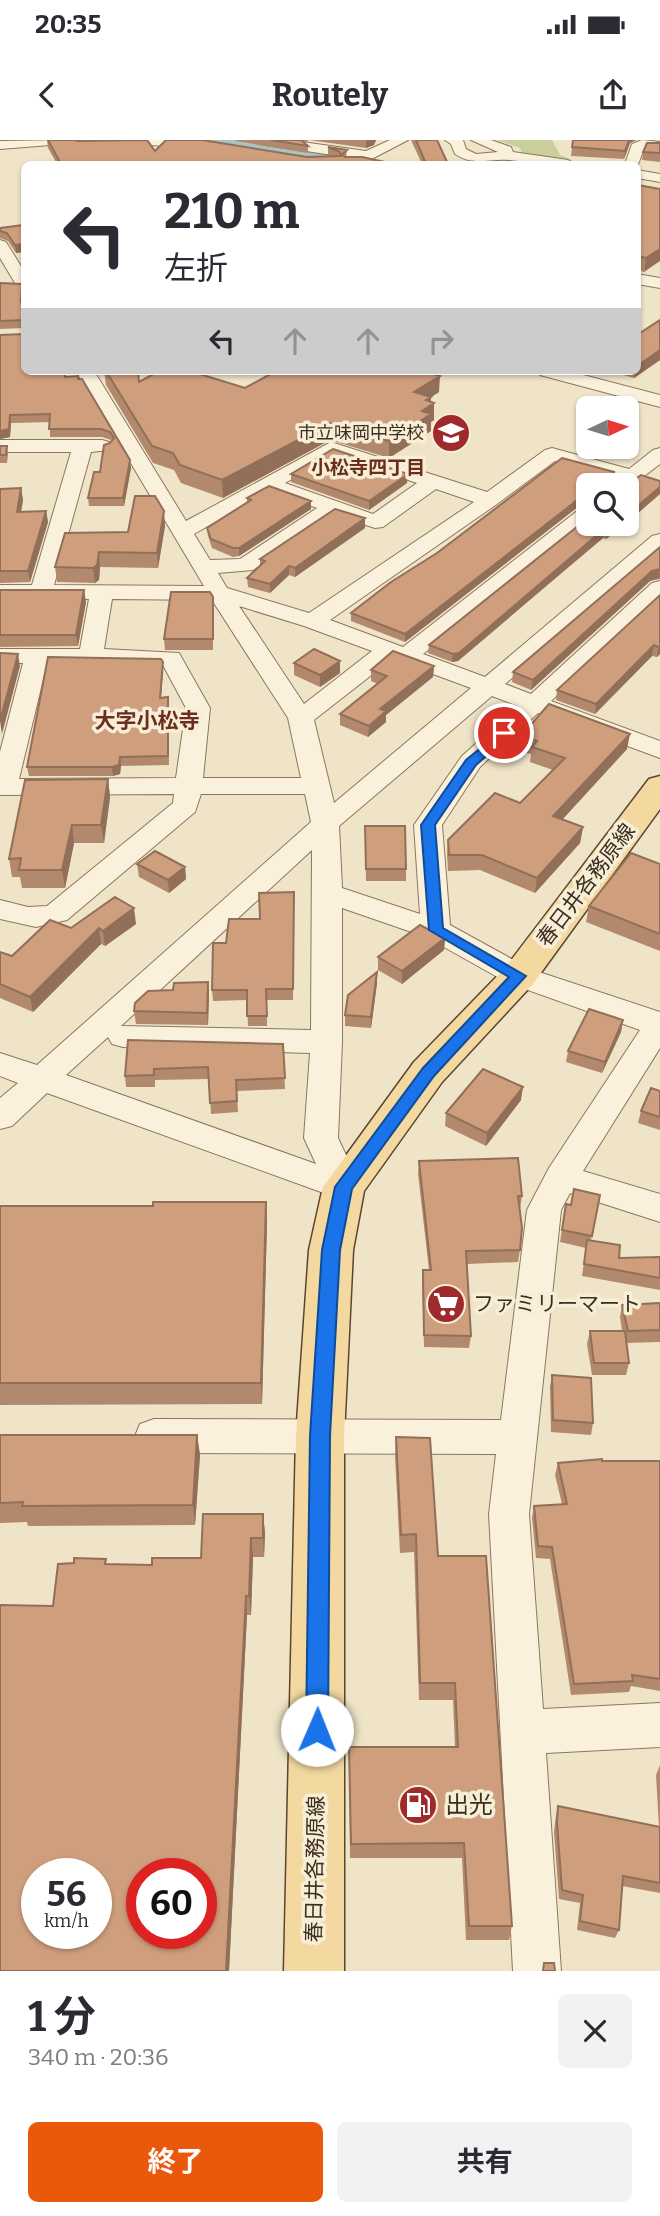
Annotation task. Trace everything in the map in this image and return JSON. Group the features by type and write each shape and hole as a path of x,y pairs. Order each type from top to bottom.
{"main road":[{"name":"春日井各務原線","path":"314,1971 320,1436 331,1250 344,1187 429,1072 519,976 660,786"}],"street":[{"path":"0,145 63,140"},
{"path":"129,140 161,147 216,146"},
{"path":"358,161 401,140"},
{"path":"452,140 457,142 460,151 467,156 483,158 504,155 547,161"},
{"path":"478,140 501,146 506,150 504,155"},
{"path":"255,145 305,143 368,156"},
{"path":"633,161 639,144 660,146"},
{"path":"255,145 320,161"},
{"path":"641,175 660,178"},
{"path":"0,245 21,281"},
{"path":"641,280 660,283"},
{"path":"0,288 21,286"},
{"path":"87,375 219,593 301,718 325,824 328,893 326,1042 321,1138 344,1187"},
{"path":"562,375 660,401"},
{"path":"0,446 128,446"},
{"path":"41,593 83,446"},
{"path":"182,532 331,449 490,500"},
{"path":"312,621 490,500 552,454 608,473"},
{"path":"637,473 660,454"},
{"path":"269,484 376,522 434,481"},
{"path":"204,567 245,565 333,507"},
{"path":"301,718 396,653 576,521"},
{"path":"0,1117 325,824 660,541"},
{"path":"436,930 428,825 471,762 660,588"},
{"path":"0,592 219,593 312,621 660,750"},
{"path":"91,656 102,593"},
{"path":"0,656 165,656 174,661 198,708 190,787 183,812 50,917 31,918 0,909"},
{"path":"37,656 2,788 317,786"},
{"path":"328,893 436,930 519,976 659,1024 561,1177 544,1210 509,1514 537,1971"},
{"path":"123,1036 326,1042"},
{"path":"0,1064 344,1187"},
{"path":"561,1177 660,1208"},
{"path":"125,1436 516,1437"},
{"path":"524,1732 660,1725"}],"green space":[{"path":"497,140 552,140 560,155 572,160 549,159 522,153 520,148"}],"building":[{"path":"48,140 147,140 155,151 166,140 202,140 307,157 341,156 340,152 328,147 347,150 342,154 345,157 380,161 59,161"},
{"path":"271,140 301,140 308,146"},
{"path":"416,140 437,140 447,161 425,161"},
{"path":"573,140 629,140 625,151 572,147"},
{"path":"647,143 660,143 660,153 643,152"},
{"path":"641,186 660,189 660,249 646,258 641,257"},
{"path":"21,225 21,244 15,245 0,228"},
{"path":"0,283 21,284 21,320 0,321"},
{"path":"660,320 660,350 641,363 641,332"},
{"path":"21,334 21,375 65,375 82,379 130,460 123,498 88,498 94,472 100,472 104,445 114,438 110,432 101,429 49,429 50,414 10,415 9,429 0,431 0,335"},
{"path":"108,375 138,375 139,382 152,375 203,375 245,388 269,375 440,376 414,392 431,397 426,400 434,403 422,411 431,414 389,441 330,423 222,480 180,465 173,453 152,446"},
{"path":"0,446 7,446 6,455 0,455"},
{"path":"333,449 408,474 369,501 291,474"},
{"path":"562,458 614,472 576,473 576,501 405,634 351,613 391,582 437,553"},
{"path":"639,476 660,481 660,487 639,505"},
{"path":"269,486 311,501 239,548 211,539 207,528 251,500 247,498"},
{"path":"21,488 17,512 46,511 28,571 0,571 0,489"},
{"path":"135,496 155,496 164,511 157,553 99,552 97,565 93,568 55,567 65,533 128,532"},
{"path":"335,509 365,518 295,568 289,566 270,584 247,578 265,561 260,559"},
{"path":"576,528 576,536 596,536 459,653 453,654 429,645"},
{"path":"660,547 660,569 652,571 533,680 513,672"},
{"path":"0,590 84,590 76,635 0,635"},
{"path":"171,592 210,592 213,597 213,639 164,639"},
{"path":"660,595 660,646 654,645 596,704 557,690"},
{"path":"314,649 340,661 320,675 294,663"},
{"path":"393,651 434,666 380,709 386,711 369,726 340,714 387,676 371,670"},
{"path":"0,653 18,654 0,721"},
{"path":"48,657 161,659 160,698 168,697 168,756 120,757 119,765 112,767 27,767"},
{"path":"549,704 630,734 553,816 583,827 537,878 482,855 449,855 448,840 495,793 520,803 565,758 532,747 537,741 521,736"},
{"path":"108,779 101,825 72,825 62,870 19,870 21,858 9,859 25,780"},
{"path":"365,826 405,826 406,869 366,869"},
{"path":"155,851 185,867 168,880 137,864"},
{"path":"631,853 660,864 660,934 589,906"},
{"path":"294,892 293,989 266,989 267,1016 247,1016 247,990 212,990 213,943 226,943 229,919 260,919 259,893"},
{"path":"115,897 134,908 103,931 99,928 30,997 0,984 0,952 12,956 50,920 71,928"},
{"path":"420,925 445,938 402,971 378,957"},
{"path":"377,972 371,1017 345,1015 348,995"},
{"path":"208,982 207,1013 134,1011 135,1003 148,991 173,990 174,983"},
{"path":"589,1009 623,1020 605,1062 568,1051"},
{"path":"128,1040 283,1044 285,1078 236,1080 237,1101 210,1103 208,1067 154,1069 154,1075 125,1076"},
{"path":"483,1069 523,1087 487,1133 446,1113"},
{"path":"651,1088 660,1091 660,1117 641,1111"},
{"path":"518,1158 522,1196 518,1196 522,1228 520,1250 466,1251 471,1336 424,1335 423,1270 431,1270 419,1161"},
{"path":"574,1189 600,1195 592,1236 562,1230 566,1204 571,1205"},
{"path":"153,1202 266,1202 261,1383 0,1383 0,1206 153,1206"},
{"path":"587,1240 620,1245 619,1258 660,1257 660,1278 584,1264"},
{"path":"660,1303 660,1330 628,1331 622,1305"},
{"path":"590,1331 625,1331 629,1363 594,1363"},
{"path":"552,1375 591,1378 593,1423 553,1420"},
{"path":"0,1435 197,1435 193,1505 22,1506 23,1502 0,1503"},
{"path":"396,1437 430,1438 438,1556 486,1556 512,1926 469,1926 464,1843 351,1844 349,1747 458,1747 455,1683 420,1683 416,1534 401,1535"},
{"path":"602,1459 660,1461 660,1679 632,1675 633,1681 574,1684 552,1547 538,1546 534,1506 567,1504 558,1463"},
{"path":"203,1514 263,1514 263,1538 251,1538 249,1596 246,1596 226,1971 0,1971 0,1605 53,1606 58,1564 74,1563 74,1558 106,1559 105,1564 152,1565 152,1558 201,1558"},
{"path":"558,1806 660,1827 660,1883 623,1876 619,1930 580,1921 583,1895 562,1890"},
{"path":"544,1963 554,1963 555,1971 543,1971"}],"waterway":[{"path":"0,141 15,140"},
{"path":"210,140 341,161"}],"place":[{"name":"市立味岡中学校","path":"451,433"},
{"name":"ファミリーマート","path":"446,1304"},
{"name":"出光","path":"418,1805"}],"district":[{"name":"小松寺四丁目","path":"368,467"},
{"name":"大字小松寺","path":"147,721"}],"route":[{"path":"317,1730 320,1436 331,1250 344,1187 429,1072 519,976 436,930 428,825 471,762 504,733"}]}
